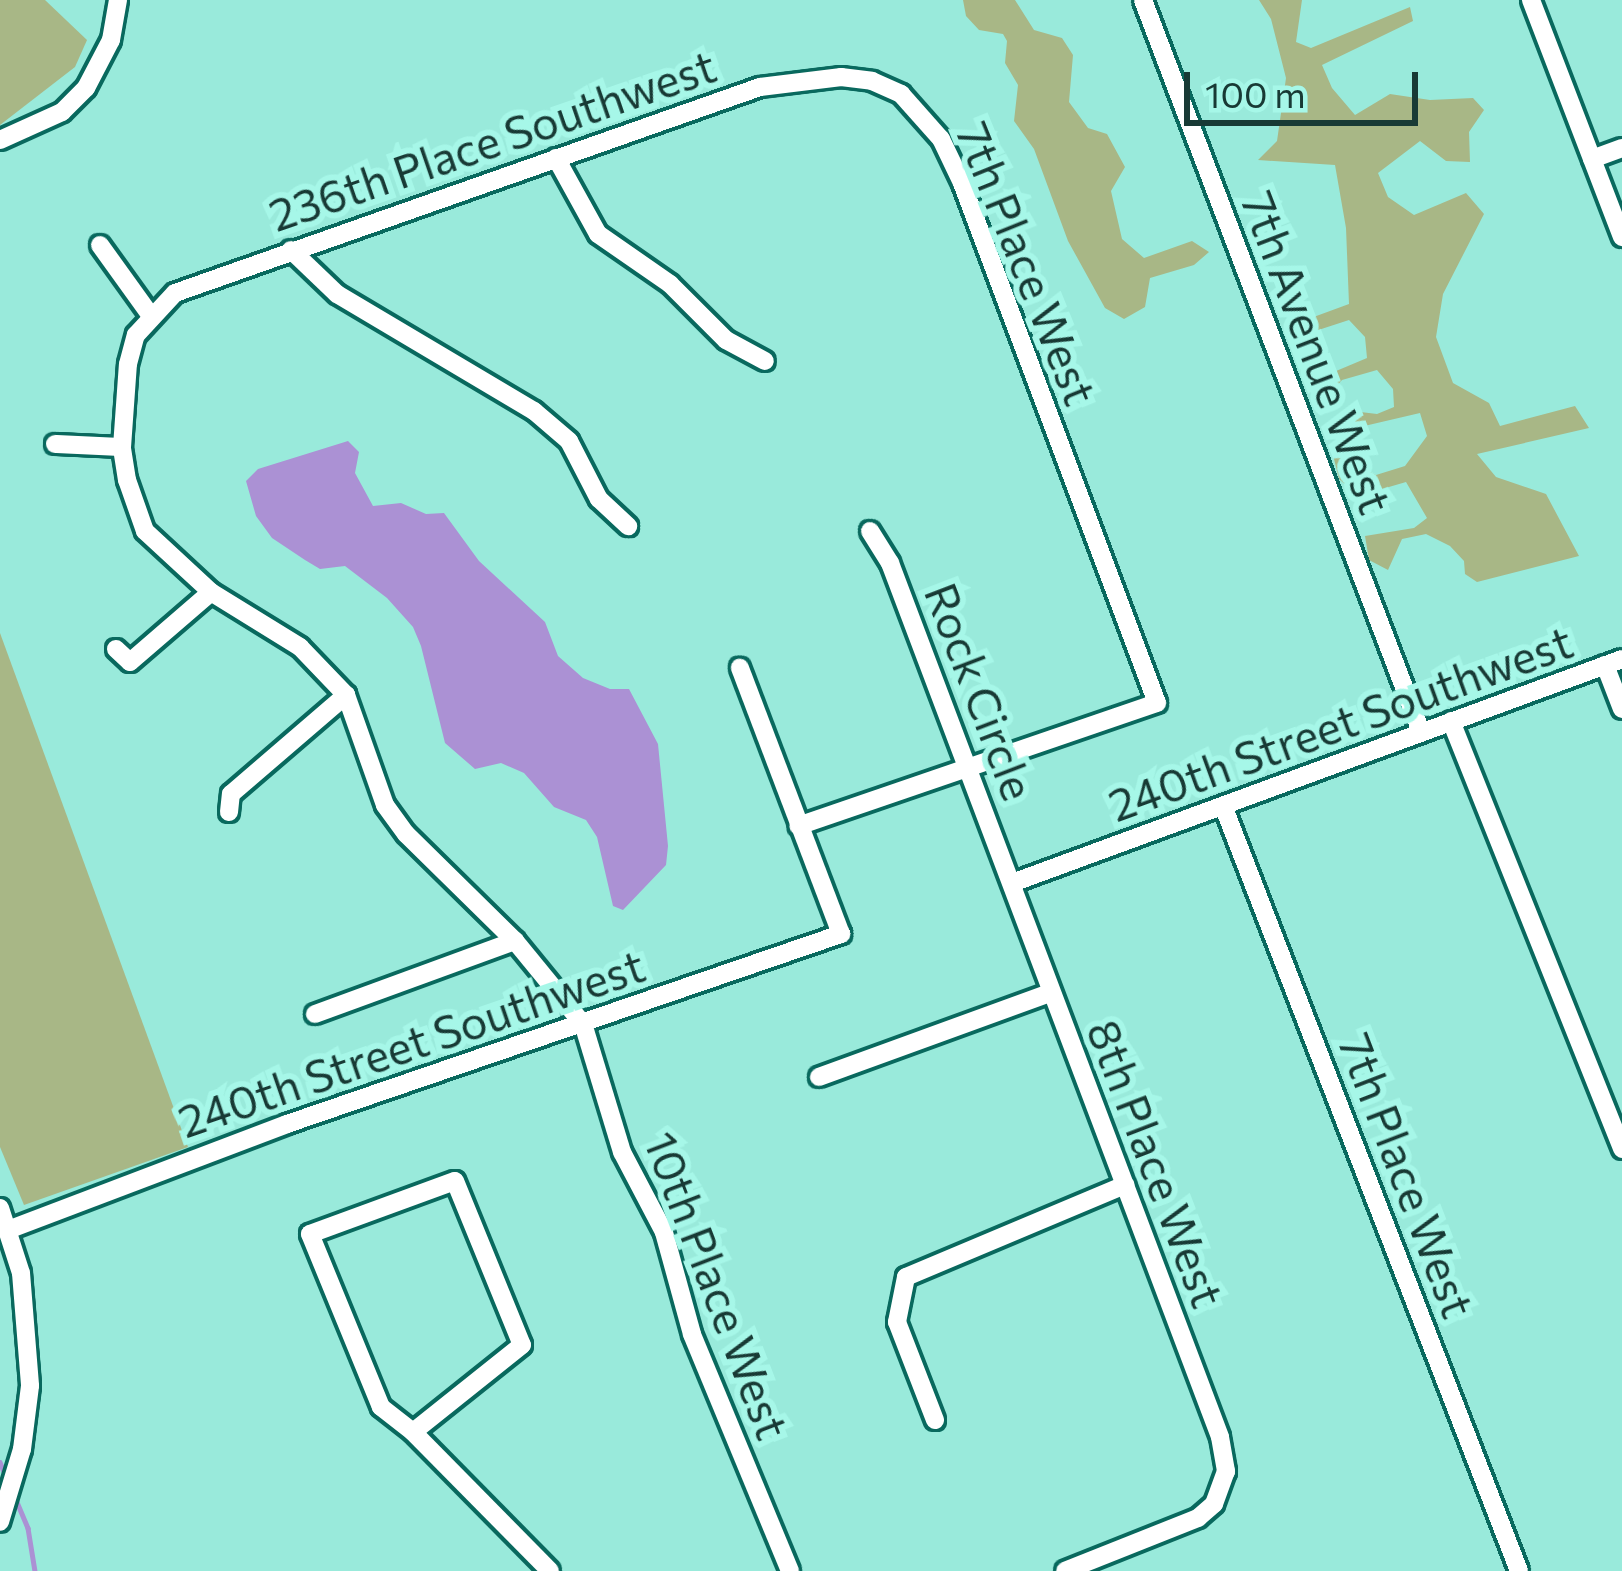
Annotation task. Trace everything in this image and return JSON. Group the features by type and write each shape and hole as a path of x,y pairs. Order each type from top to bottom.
{"street":[{"path":"0,140 62,112 86,88 111,40 118,0"},
{"name":"7th Avenue West","path":"1143,0 1421,732"},
{"path":"1531,0 1622,238"},
{"name":"236th Place Southwest","path":"151,316 175,293 760,87 805,78 872,82"},
{"name":"7th Place West","path":"872,82 901,94 923,113 962,183 1156,703 968,766"},
{"path":"1592,159 1622,148"},
{"path":"556,158 598,234 670,284 726,340 765,361"},
{"path":"100,245 151,316 136,335 128,364 122,447 127,480 145,531 211,592 300,647 346,695 396,820 514,941 583,1024"},
{"path":"291,250 337,294 533,410 568,441 599,499 628,526"},
{"path":"55,444 122,447"},
{"name":"Rock Circle","path":"870,531 890,562 1012,883"},
{"path":"116,649 130,662 211,592"},
{"path":"1614,662 1622,709"},
{"name":"240th Street Southwest","path":"1012,883 1614,662"},
{"path":"740,668 798,826 968,766"},
{"path":"229,812 231,794 346,695"},
{"path":"1451,721 1622,1149"},
{"name":"7th Place West","path":"1223,808 1519,1571"},
{"name":"240th Street Southwest","path":"8,1230 287,1124 841,934 798,826"},
{"name":"8th Place West","path":"1012,883 1220,1437 1226,1471 1214,1504 1198,1518 1107,1563"},
{"path":"316,1014 514,941"},
{"path":"819,1077 1050,993"},
{"name":"10th Place West","path":"583,1024 622,1152 664,1232 692,1334 790,1571"},
{"path":"413,1432 522,1345 455,1181 310,1234 381,1406 413,1432 550,1571"},
{"path":"935,1420 897,1322 906,1277 1125,1185"},
{"path":"0,1208 29,1319 30,1386 22,1449 0,1522"},
{"path":"1065,1571 1107,1563"}],"green space":[{"path":"0,0 45,0 87,40 75,67 0,125"},
{"path":"963,0 1015,0 1034,30 1062,38 1073,55 1069,102 1088,128 1107,134 1125,167 1111,191 1122,239 1144,258 1192,241 1209,252 1194,265 1150,278 1145,307 1124,319 1105,308 1068,241 1034,149 1014,121 1018,85 1005,63 1007,41 1003,34 979,30 966,16"},
{"path":"1259,0 1302,0 1296,42 1311,48 1410,7 1413,21 1322,65 1332,88 1355,115 1390,94 1430,100 1473,98 1484,110 1469,132 1470,162 1446,161 1420,141 1378,173 1388,197 1414,215 1466,193 1484,214 1443,294 1436,337 1453,383 1489,403 1500,426 1575,406 1589,428 1477,454 1496,477 1546,494 1579,556 1477,582 1465,574 1464,561 1450,546 1426,534 1402,539 1388,570 1369,560 1365,536 1414,528 1427,518 1406,482 1358,496 1339,479 1332,451 1376,475 1405,466 1427,436 1420,413 1360,427 1345,425 1344,410 1377,414 1394,407 1393,389 1377,370 1342,380 1330,394 1314,391 1310,382 1367,358 1365,337 1349,320 1303,335 1300,322 1349,304 1346,228 1335,165 1258,160 1277,141 1286,78 1271,19"},
{"path":"0,633 188,1147 24,1205 0,1147"}],"shaded area":[{"path":"348,441 359,452 355,473 373,506 401,503 426,514 444,513 479,561 545,622 558,656 583,678 610,689 629,689 658,744 668,846 666,865 623,910 613,906 597,837 586,820 554,807 524,773 501,763 475,769 445,743 421,646 413,627 387,598 345,566 320,569 305,560 272,538 256,516 246,481 258,469"}],"waterway":[{"path":"0,1462 7,1479"},
{"path":"14,1495 28,1528 35,1571"}]}
